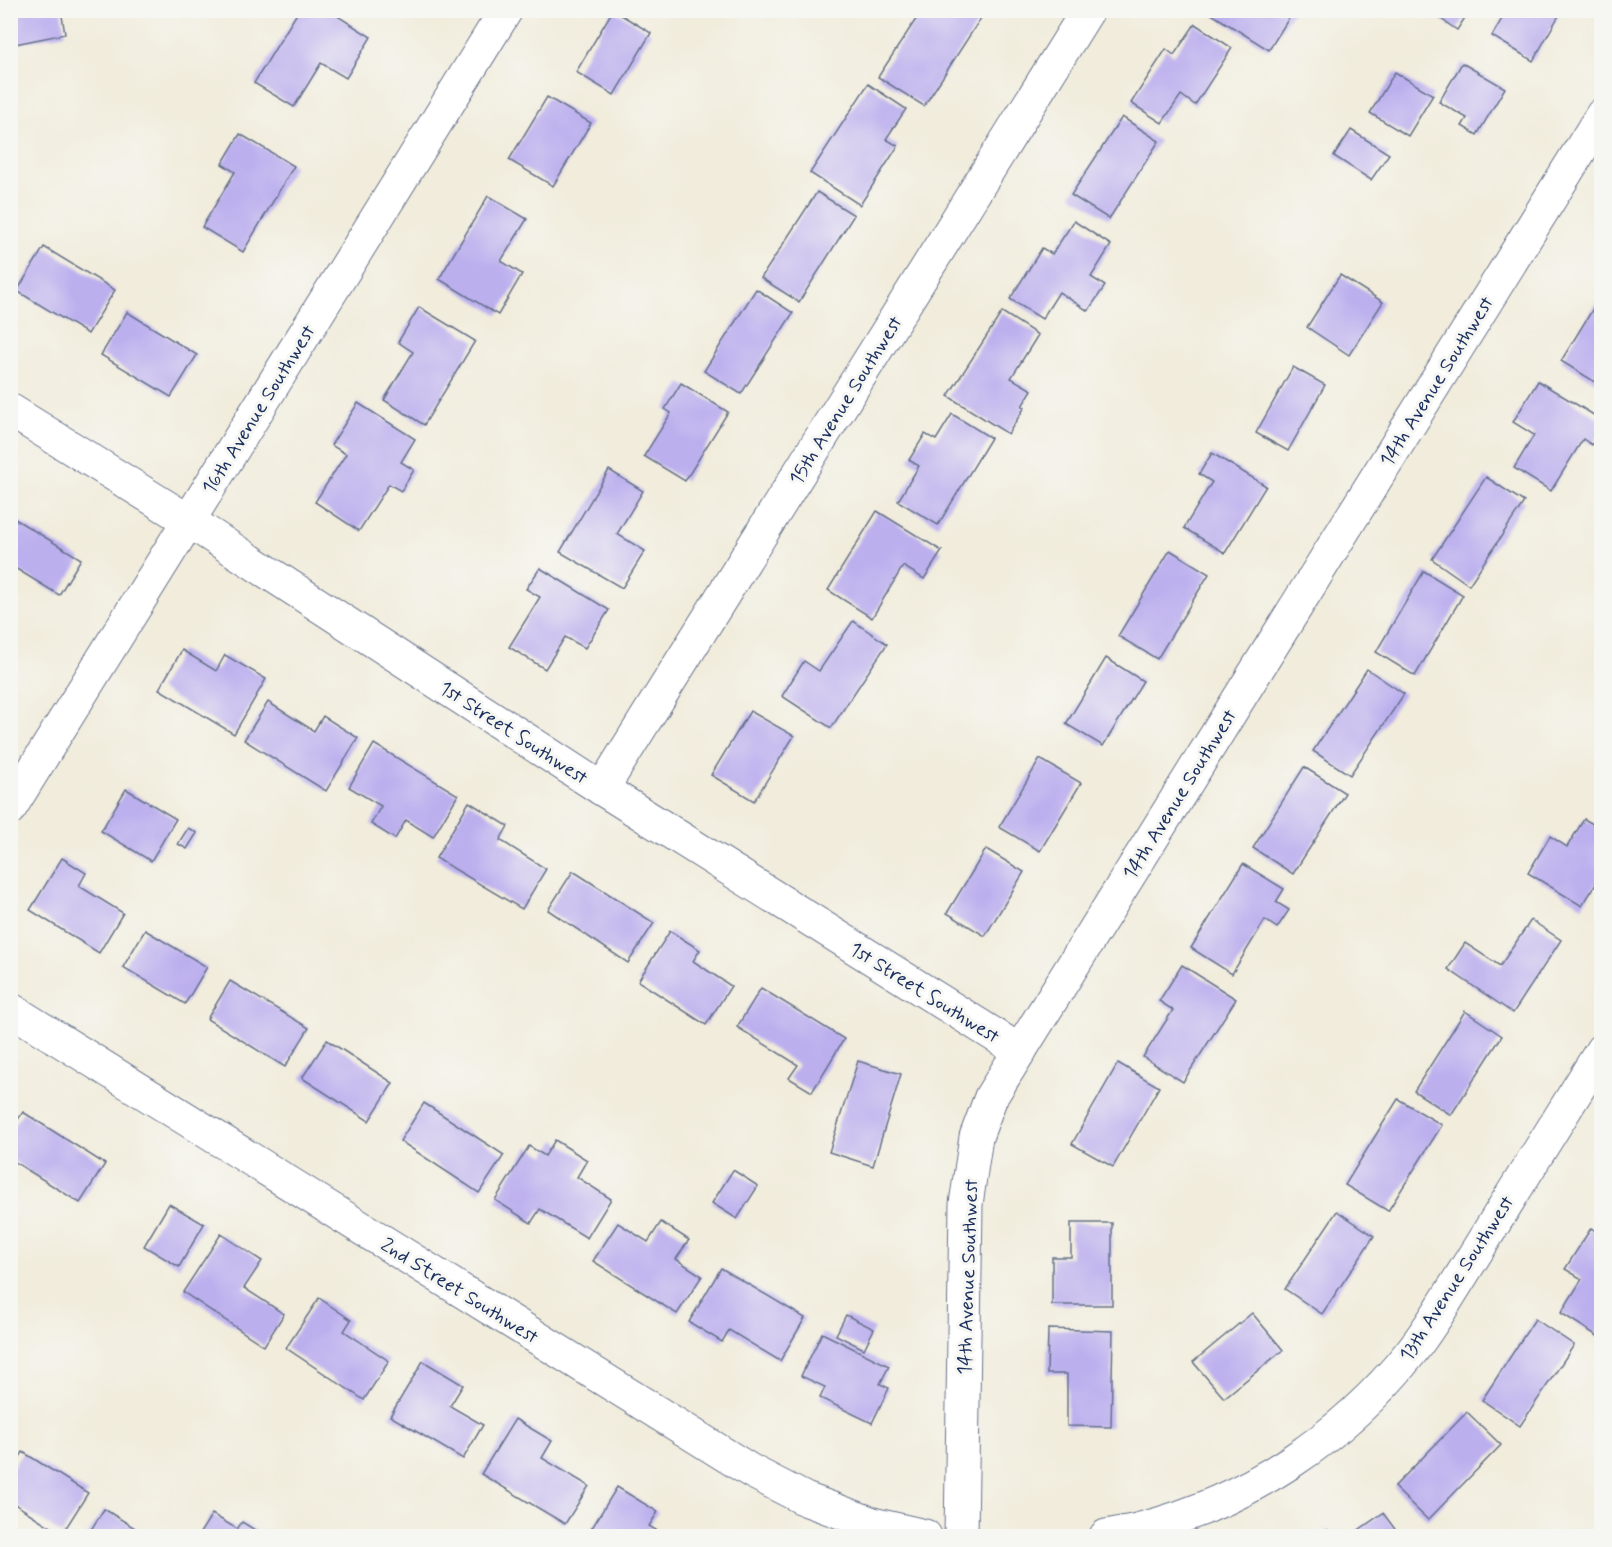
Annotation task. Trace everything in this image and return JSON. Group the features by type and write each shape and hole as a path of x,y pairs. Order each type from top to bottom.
{"street":[{"name":"16th Avenue Southwest","path":"10,808 506,10"},
{"name":"15th Avenue Southwest","path":"602,789 1088,10"},
{"name":"14th Avenue Southwest","path":"961,1536 966,1204 976,1137 992,1097 1602,115"},
{"name":"1st Street Southwest","path":"10,410 189,521 602,789 1020,1051"},
{"name":"2nd Street Southwest","path":"10,1009 751,1471 805,1499 873,1524 926,1536"},
{"name":"13th Avenue Southwest","path":"1106,1536 1141,1529 1210,1506 1265,1478 1316,1445 1371,1397 1411,1352 1437,1315 1602,1050"}],"building":[{"path":"10,10 61,10 65,34 10,45"},
{"path":"299,10 328,10 371,37 346,78 321,63 294,107 254,83"},
{"path":"613,10 651,33 614,95 576,72"},
{"path":"922,10 970,10 981,18 924,106 878,77"},
{"path":"1205,10 1294,10 1269,50"},
{"path":"1428,10 1470,10 1457,30"},
{"path":"1507,10 1562,10 1533,61 1492,36"},
{"path":"1195,24 1232,48 1195,105 1181,95 1162,123 1131,103 1166,49 1174,55"},
{"path":"1462,63 1505,88 1477,135 1462,126 1467,118 1439,102"},
{"path":"1395,72 1433,95 1408,136 1370,113"},
{"path":"868,84 906,109 886,139 898,146 860,205 810,173"},
{"path":"547,97 591,123 553,186 509,160"},
{"path":"1122,117 1159,141 1109,219 1071,195"},
{"path":"1351,130 1389,154 1371,180 1334,156"},
{"path":"240,134 294,166 243,252 202,227 235,172 222,164"},
{"path":"817,192 854,215 799,302 761,278"},
{"path":"488,196 527,219 501,261 522,274 498,315 439,279"},
{"path":"1074,221 1111,245 1091,277 1105,286 1088,311 1059,292 1042,319 1010,299 1042,248 1052,254"},
{"path":"44,247 115,290 88,334 17,291"},
{"path":"1340,275 1383,302 1349,355 1307,327"},
{"path":"756,289 793,313 741,394 704,371"},
{"path":"1602,294 1602,372 1595,382 1561,361"},
{"path":"419,307 475,341 424,425 384,400 413,352 398,342"},
{"path":"127,312 197,355 171,397 101,355"},
{"path":"1002,312 1038,335 1011,378 1032,390 1022,406 1025,407 1008,434 948,396"},
{"path":"1293,367 1325,385 1288,451 1256,433"},
{"path":"1538,381 1602,420 1602,430 1592,445 1583,439 1551,491 1514,468 1534,435 1513,422"},
{"path":"681,383 728,412 685,481 644,456 671,413 665,409"},
{"path":"358,403 415,439 401,462 414,470 401,491 389,484 359,531 315,502 346,454 331,445"},
{"path":"952,414 991,438 938,525 898,501 919,466 909,460 925,434 936,440"},
{"path":"1212,453 1266,486 1225,553 1184,528 1212,482 1199,474"},
{"path":"609,470 643,491 617,534 645,551 622,588 560,552"},
{"path":"1486,477 1524,502 1469,585 1432,559"},
{"path":"877,511 942,551 924,579 903,566 872,618 828,590"},
{"path":"10,516 81,559 59,595 10,565"},
{"path":"1170,550 1209,574 1157,659 1118,636"},
{"path":"540,568 609,610 585,648 565,637 545,669 509,647 540,597 526,589"},
{"path":"1424,571 1463,595 1415,676 1376,652"},
{"path":"853,621 887,644 831,728 782,696 804,661 819,671"},
{"path":"182,650 216,671 225,655 266,679 234,734 159,689"},
{"path":"1106,658 1143,681 1103,746 1066,724"},
{"path":"1367,669 1404,694 1350,775 1313,751"},
{"path":"268,702 314,731 323,716 358,738 326,791 244,740"},
{"path":"750,711 794,736 754,801 711,775"},
{"path":"374,744 458,795 433,837 406,820 395,839 371,824 381,806 349,787"},
{"path":"1040,759 1081,783 1040,851 999,827"},
{"path":"1304,767 1345,793 1293,874 1253,848"},
{"path":"126,789 176,819 151,861 101,831"},
{"path":"469,802 508,826 500,840 546,869 522,909 436,858"},
{"path":"1584,819 1602,829 1602,875 1582,906 1528,873 1550,836 1567,847"},
{"path":"188,828 197,833 187,849 178,844"},
{"path":"986,849 1024,872 985,936 947,913"},
{"path":"62,858 86,873 79,886 123,913 99,953 30,910"},
{"path":"1243,864 1284,889 1276,902 1289,910 1277,928 1265,920 1232,974 1191,948"},
{"path":"573,871 654,923 628,963 548,910"},
{"path":"1531,920 1561,940 1513,1013 1448,969 1465,943 1500,966"},
{"path":"145,930 207,967 185,1004 123,967"},
{"path":"670,931 700,950 693,961 731,986 706,1025 638,981"},
{"path":"1182,965 1236,999 1183,1082 1143,1057 1173,1010 1159,1001"},
{"path":"230,981 309,1028 285,1067 207,1019"},
{"path":"761,988 844,1039 812,1092 789,1078 798,1065 737,1027"},
{"path":"1465,1011 1502,1036 1451,1115 1414,1091"},
{"path":"327,1040 393,1083 369,1121 302,1078"},
{"path":"858,1061 901,1074 873,1166 829,1152"},
{"path":"1118,1063 1159,1087 1113,1167 1072,1144"},
{"path":"1398,1099 1442,1125 1388,1211 1345,1185"},
{"path":"424,1103 504,1155 479,1193 400,1141"},
{"path":"23,1112 105,1164 80,1203 10,1159 10,1131"},
{"path":"555,1140 587,1160 577,1177 611,1199 587,1238 540,1209 531,1223 495,1200 529,1146 545,1156"},
{"path":"733,1170 758,1186 737,1219 712,1203"},
{"path":"169,1204 204,1224 179,1267 144,1246"},
{"path":"1337,1211 1374,1236 1322,1314 1285,1289"},
{"path":"661,1222 689,1240 676,1259 702,1276 677,1314 593,1261 618,1223 648,1242"},
{"path":"1071,1223 1112,1223 1112,1305 1052,1305 1052,1257 1071,1257"},
{"path":"1591,1228 1602,1234 1602,1333 1599,1337 1561,1313 1582,1279 1565,1269"},
{"path":"221,1234 262,1261 244,1288 284,1314 264,1346 183,1292"},
{"path":"721,1268 805,1318 780,1361 729,1330 722,1342 689,1322"},
{"path":"319,1298 351,1320 344,1331 389,1361 364,1400 286,1348"},
{"path":"1252,1313 1283,1350 1224,1398 1193,1362"},
{"path":"846,1315 874,1329 864,1349 836,1335"},
{"path":"1535,1319 1574,1345 1520,1426 1482,1400"},
{"path":"1048,1329 1113,1331 1111,1427 1067,1426 1067,1374 1047,1374"},
{"path":"822,1333 889,1366 880,1384 889,1388 872,1423 820,1398 825,1387 801,1376"},
{"path":"423,1361 463,1385 450,1406 483,1425 463,1459 390,1416"},
{"path":"1467,1412 1501,1445 1428,1520 1394,1487"},
{"path":"515,1419 552,1441 542,1458 589,1486 565,1524 481,1474"},
{"path":"23,1452 88,1493 62,1534 10,1501 10,1472"},
{"path":"617,1487 658,1512 649,1526 666,1536 587,1536"},
{"path":"104,1509 148,1536 87,1536"},
{"path":"1383,1513 1400,1536 1350,1536"},
{"path":"212,1514 237,1529 242,1522 265,1536 198,1536"},
{"path":"1328,1530 1333,1536 1319,1536"}]}
